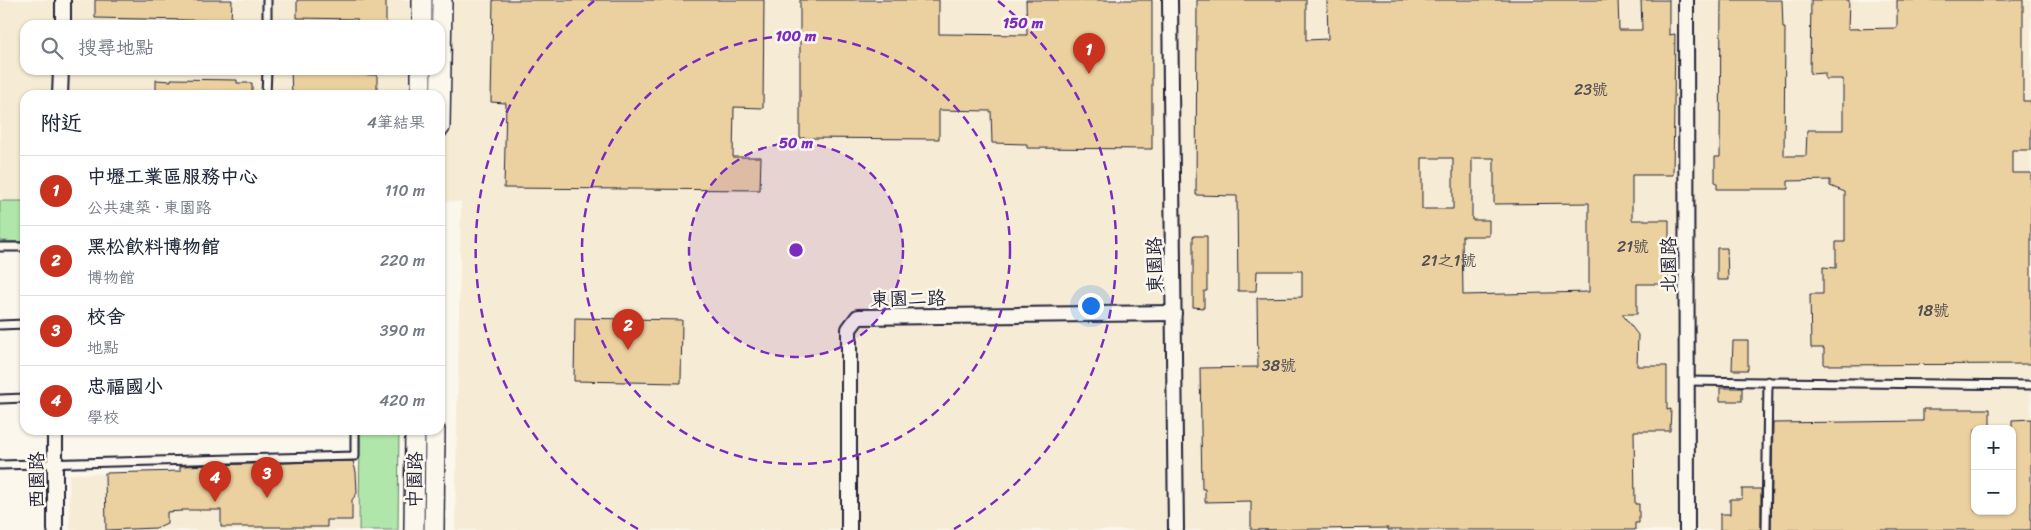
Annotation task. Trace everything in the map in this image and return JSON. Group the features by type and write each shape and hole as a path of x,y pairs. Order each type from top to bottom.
{"main road":[{"path":"422,0 422,20"},
{"path":"442,0 442,20"},
{"path":"421,75 421,90"},
{"path":"441,75 441,90"},
{"name":"中園路","path":"414,530 415,435"},
{"name":"中園路","path":"434,530 435,435"}],"street":[{"path":"62,20 63,0"},
{"name":"東園路","path":"1170,0 1176,530"},
{"name":"北園路","path":"1686,0 1687,530"},
{"path":"60,90 61,75"},
{"name":"東園二路","path":"850,530 849,329 858,318 1174,313"},
{"name":"西園路","path":"55,435 55,530"}],"lane":[{"path":"267,0 267,20"},
{"path":"266,90 267,75"},
{"path":"0,247 20,247"},
{"path":"0,325 20,324"},
{"path":"1687,381 2031,385"},
{"path":"1766,530 1768,381"},
{"path":"0,399 20,398"},
{"path":"0,466 354,456 356,435"}],"shaded area":[{"path":"0,0 2031,0 2031,530 455,530 461,202 445,201 445,90 20,90 20,201 0,201"},
{"path":"359,466 359,530 70,530 69,474 346,469"}],"green space":[{"path":"0,201 20,201 20,242 0,241"},
{"path":"360,435 399,435 398,530 359,530"}],"building":[{"path":"95,0 232,0 231,20 95,18"},
{"path":"297,0 386,0 386,20 297,18"},
{"path":"493,0 764,0 763,108 734,107 733,157 761,157 760,190 504,188 506,103 491,102"},
{"path":"800,0 939,0 939,34 1027,35 1026,0 1152,0 1152,149 1027,148 1027,144 992,143 991,111 939,110 939,139 800,138"},
{"path":"1197,0 1306,0 1306,40 1328,39 1327,0 1618,0 1619,30 1642,30 1641,0 1669,0 1669,35 1675,34 1673,175 1632,175 1632,220 1669,220 1669,284 1637,284 1637,314 1622,314 1638,335 1637,366 1667,366 1667,410 1671,409 1670,431 1634,431 1635,504 1639,504 1639,523 1635,523 1635,530 1388,530 1388,528 1251,530 1251,501 1205,502 1205,489 1202,489 1200,368 1258,367 1257,298 1302,297 1302,271 1257,271 1256,291 1238,291 1237,196 1196,195","holes":["1422,158 1453,158 1453,209 1422,209","1472,158 1494,158 1494,204 1589,203 1589,292 1463,295 1462,236 1489,236 1489,220 1472,220"]},
{"path":"1721,0 1782,0 1783,28 1785,28 1784,156 1806,156 1807,130 1843,130 1843,79 1825,79 1825,73 1810,74 1811,0 1849,0 1848,29 1897,28 1897,0 2023,0 2023,101 2031,101 2031,150 2012,150 2012,173 2031,173 2031,364 1824,365 1824,348 1811,348 1810,294 1823,294 1823,267 1836,268 1836,242 1845,242 1845,192 1830,186 1830,180 1788,181 1788,189 1717,189 1717,183 1715,182 1715,157 1720,157"},
{"path":"291,75 377,75 377,90 292,90"},
{"path":"171,79 237,80 237,83 252,83 252,90 156,90 156,80 171,81"},
{"path":"1193,236 1207,236 1207,291 1204,291 1204,308 1193,307"},
{"path":"1717,248 1727,248 1728,280 1717,280"},
{"path":"575,318 682,320 681,383 574,381"},
{"path":"1733,341 1748,341 1748,370 1732,370"},
{"path":"1720,388 1742,388 1742,401 1720,401"},
{"path":"1923,409 1990,409 1990,425 1971,425 1971,515 2016,515 2016,425 2012,425 2012,420 2031,419 2031,530 1771,530 1773,423 1923,421"},
{"path":"353,461 356,472 357,493 352,500 352,520 327,520 327,527 221,527 221,510 182,510 167,512 167,523 156,528 106,530 105,473 180,471 180,466"},
{"path":"1742,489 1761,489 1761,530 1720,530 1720,514 1730,514 1730,499 1742,499"}],"place":[{"name":"中壢工業區服務中心","path":"1089,74"},
{"name":"黑松飲料博物館","path":"628,350"},
{"name":"校舍","path":"267,498"},
{"name":"忠福國小","path":"215,502"}]}
